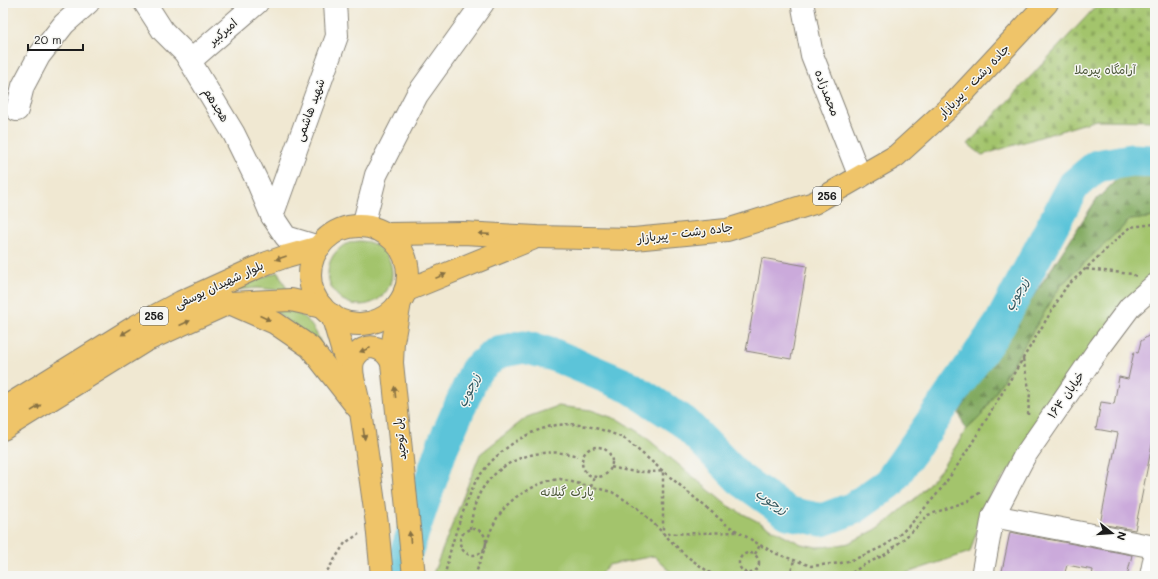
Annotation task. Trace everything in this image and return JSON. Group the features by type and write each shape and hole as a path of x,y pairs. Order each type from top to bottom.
{"main road":[{"name":"جاده رشت - پیربازار","path":"387,234 462,233 537,237 634,239 726,230 814,204 896,156 954,103 1047,3"},
{"name":"256","path":"363,226 375,228 387,234 403,253 407,265 408,278 402,296 391,312 380,319 368,323 356,324 343,321 327,311 315,296 311,284 310,271 313,259 319,248 327,238 338,231 350,227 363,226"},
{"path":"402,296 537,237"},
{"name":"بلوار شهیدان یوسفی","path":"3,410 136,326 181,302 267,263 286,256 319,248"},
{"name":"پل توحید","path":"402,296 393,342 392,363 414,576"},
{"name":"بلوار شهیدان یوسفی","path":"3,429 145,341 229,303 291,300 327,311"},
{"path":"229,303 275,323 310,347 361,412"},
{"path":"327,311 353,378 361,412 378,533 382,576"},
{"path":"353,378 352,364 354,359 358,354 368,348 380,349 389,357 392,363"}],"street":[{"path":"17,110 23,86 39,56 64,24 88,3"},
{"name":"هجدهم","path":"144,3 163,31 185,53 234,134 272,216 286,237 319,248"},
{"name":"امیرکبیر","path":"190,62 256,3"},
{"name":"شهید هاشمی","path":"272,216 338,36 334,3"},
{"path":"363,226 376,176 417,95 483,3"},
{"name":"محمدزاده","path":"802,4 812,55 860,177"},
{"name":"خیابان ۱۶۴","path":"982,576 994,516 1024,457 1147,282"},
{"path":"994,516 1155,547"},
{"path":"1151,576 1155,556"}],"path":[{"path":"445,576 455,536 464,509 475,482 486,467 498,454 512,444 526,436 557,425 588,426 613,433 625,439 727,525 760,545 794,560 811,566 841,563 855,559 884,546 910,525 951,475 969,448 1066,287 1130,227 1155,224"},
{"path":"1086,269 1132,274 1147,282"},
{"path":"1023,359 1030,393 1028,422"},
{"path":"595,447 601,448 610,455 612,461 611,467 604,476 594,477 588,475 584,471 582,459 589,449 595,447"},
{"path":"470,529 472,516 481,492 498,471 509,463 534,454 545,452 562,452 578,456"},
{"path":"611,467 623,471 635,472 649,473 663,471"},
{"path":"663,471 664,534"},
{"path":"591,487 594,477"},
{"path":"475,576 490,530 506,506 526,490 537,485 560,480 612,492 638,508 685,556 712,575 725,576"},
{"path":"847,576 862,566 886,554 916,528 928,515 968,501 980,494 984,489"},
{"path":"470,529 476,530 482,533 485,539 485,546 479,554 470,555 461,549 459,543 460,538 464,532 470,529"},
{"path":"664,534 738,532"},
{"path":"324,576 344,543 378,533"},
{"path":"455,536 460,538"},
{"path":"756,554 760,545"},
{"path":"744,572 754,572 758,569 760,564 759,558 756,554 750,552 744,553 740,557 738,563 744,572 744,576"},
{"path":"790,576 794,560"}],"green space":[{"name":"آرامگاه پیرملا","path":"1099,3 1155,3 1155,121 1096,120 982,155 968,144"},
{"path":"1155,173 1155,217 1130,220 1061,285 981,416 966,430 959,413 1096,200 1122,174"},
{"name":"پارک گیلانه","path":"1155,217 1155,279 987,499 970,552 898,576 675,576 654,556 608,565 599,576 432,576 480,454 527,417 558,406 591,410 619,420 643,435 728,506 801,544 817,547 849,543 887,522 918,496 942,468 966,430 981,416 1061,285 1130,220"},
{"path":"360,241 372,243 383,250 390,261 392,273 390,285 383,296 372,303 360,305 348,303 337,296 330,285 328,273 330,261 337,250 348,243"},
{"path":"278,272 288,291 257,288 219,292"},
{"path":"270,306 287,309 301,315 314,329 322,347 282,317"}],"building":[{"path":"762,258 807,266 791,359 746,351"},
{"path":"1155,331 1155,441 1153,440 1135,530 1100,524 1118,433 1096,429 1101,402 1114,404 1119,377 1128,379 1134,352 1138,353 1141,341"},
{"path":"1010,532 1132,555 1127,576 1092,576 1093,570 1067,565 1064,576 1001,576"}],"waterway":[{"name":"زرجوب","path":"398,576 443,445 476,370 498,352 524,347 554,355 630,387 684,422 740,479 788,513 822,520 854,508 889,483 1000,324 1074,185 1097,166 1131,160 1155,161"}]}
